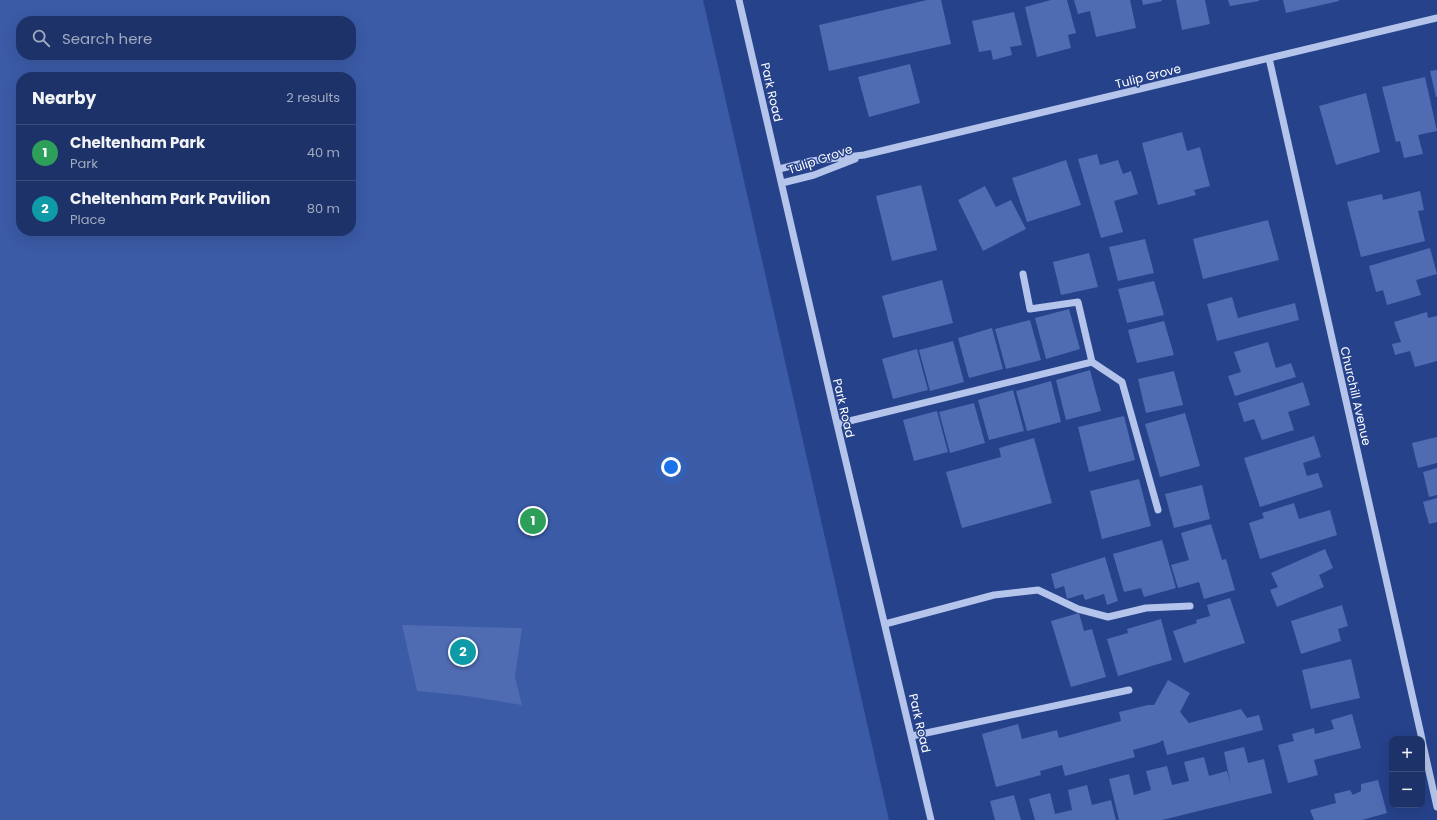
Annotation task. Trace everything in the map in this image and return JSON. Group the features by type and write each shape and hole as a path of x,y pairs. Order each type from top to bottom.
{"street":[{"name":"Park Road","path":"739,0 837,424 931,820"},
{"name":"Tulip Grove","path":"778,169 811,161 864,155 1437,18"},
{"name":"Churchill Avenue","path":"1269,58 1421,736"},
{"name":"Tulip Grove","path":"782,183 814,175 864,155"},
{"path":"1023,274 1030,309 1078,302 1092,362 1122,382 1158,510"},
{"path":"837,424 1092,362"},
{"path":"884,624 994,595 1038,590 1078,609 1108,617 1146,608 1190,606"},
{"path":"912,736 1129,690"},
{"name":"Churchill Avenue","path":"1425,753 1437,807"}],"shaded area":[{"path":"0,0 703,0 889,820 0,820"}],"building":[{"path":"927,0 941,0 951,44 829,71 819,25"},
{"path":"1051,0 1067,0 1076,33 1068,35 1071,48 1037,57 1025,7"},
{"path":"1074,0 1130,0 1136,28 1096,37 1090,11 1078,14"},
{"path":"1142,0 1162,0 1162,1 1143,5"},
{"path":"1176,0 1205,0 1210,24 1182,30"},
{"path":"1228,0 1259,0 1259,1 1230,6"},
{"path":"1283,0 1339,0 1339,1 1286,13"},
{"path":"1014,12 1022,45 1010,47 1012,55 993,60 991,50 979,52 972,21"},
{"path":"910,64 920,103 869,117 858,77"},
{"path":"1437,70 1437,97 1436,97 1430,71"},
{"path":"1425,77 1437,131 1418,135 1423,154 1404,158 1400,141 1396,142 1382,87"},
{"path":"1366,93 1380,152 1336,165 1319,106"},
{"path":"1182,132 1187,151 1200,147 1210,186 1194,190 1196,195 1158,205 1142,143"},
{"path":"1097,154 1100,165 1118,160 1123,174 1131,171 1138,194 1114,201 1123,232 1101,238 1078,159"},
{"path":"1066,160 1081,205 1027,222 1012,178"},
{"path":"921,185 937,250 892,261 876,196"},
{"path":"985,186 996,207 1011,200 1026,229 983,251 958,200"},
{"path":"1420,191 1424,210 1418,211 1425,241 1361,257 1347,202 1382,194 1383,200"},
{"path":"1268,220 1279,260 1203,279 1193,239"},
{"path":"1145,239 1154,273 1118,281 1109,247"},
{"path":"1430,248 1437,274 1416,280 1421,295 1387,305 1383,290 1376,292 1369,266"},
{"path":"1089,253 1098,287 1061,295 1053,262"},
{"path":"942,280 953,323 893,338 882,296"},
{"path":"1154,281 1164,315 1127,323 1118,289"},
{"path":"1232,297 1238,318 1295,303 1299,320 1217,341 1207,304"},
{"path":"1069,309 1080,349 1046,359 1035,318"},
{"path":"1427,312 1428,318 1437,316 1437,361 1415,367 1410,351 1395,355 1392,344 1401,342 1394,322"},
{"path":"1030,320 1041,360 1006,369 995,329"},
{"path":"1164,321 1174,355 1137,363 1128,330"},
{"path":"992,328 1003,369 969,378 958,338"},
{"path":"953,341 964,382 930,391 919,350"},
{"path":"1268,342 1276,368 1291,363 1296,377 1235,396 1228,376 1241,372 1234,352"},
{"path":"917,349 928,390 893,399 882,359"},
{"path":"1090,370 1101,411 1066,420 1056,380"},
{"path":"1174,371 1183,405 1146,413 1138,379"},
{"path":"1051,381 1061,422 1027,431 1016,391"},
{"path":"1303,382 1310,405 1288,412 1294,430 1262,440 1254,419 1244,422 1238,403"},
{"path":"1013,390 1024,431 989,440 978,400"},
{"path":"974,403 985,443 950,453 939,412"},
{"path":"937,411 948,452 914,461 903,420"},
{"path":"1185,413 1200,466 1160,477 1145,424"},
{"path":"1124,416 1135,460 1089,472 1078,427"},
{"path":"1314,436 1321,457 1303,463 1307,476 1318,473 1323,487 1260,507 1244,458"},
{"path":"1437,437 1437,463 1418,468 1412,443"},
{"path":"1034,438 1052,503 962,528 946,472 1001,457 999,448"},
{"path":"1437,468 1437,495 1429,497 1423,472"},
{"path":"1139,479 1151,526 1102,539 1090,491"},
{"path":"1202,485 1210,519 1174,528 1165,494"},
{"path":"1437,498 1437,522 1429,524 1423,502"},
{"path":"1294,503 1299,519 1330,510 1337,535 1260,559 1249,523 1264,518 1262,513"},
{"path":"1211,524 1222,560 1226,559 1235,590 1204,599 1199,582 1178,588 1171,565 1189,560 1181,533"},
{"path":"1162,540 1176,588 1144,597 1141,588 1124,592 1113,554"},
{"path":"1325,549 1333,568 1319,575 1324,587 1277,607 1270,590 1278,587 1271,573"},
{"path":"1105,557 1118,601 1107,605 1104,594 1085,600 1083,594 1067,599 1064,586 1055,589 1051,574"},
{"path":"1230,598 1245,643 1184,663 1173,631 1197,623 1196,620 1210,616 1207,605"},
{"path":"1342,605 1348,626 1338,629 1341,641 1301,654 1291,621"},
{"path":"1079,613 1084,631 1092,629 1106,677 1071,687 1051,621"},
{"path":"1161,619 1172,660 1118,676 1107,639 1128,633 1127,629"},
{"path":"402,625 522,628 515,677 522,705 467,696 417,691"},
{"path":"1351,659 1360,698 1311,709 1302,670"},
{"path":"1168,680 1190,693 1180,712 1189,723 1241,709 1247,718 1259,715 1263,730 1167,755 1163,740 1158,743 1133,750 1135,757 1065,776 1062,765 1040,771 1041,775 996,787 982,734 1018,724 1022,739 1057,730 1059,738 1121,721 1119,712 1154,705"},
{"path":"1352,714 1361,748 1314,760 1318,775 1288,783 1278,745 1294,741 1292,734 1314,728 1315,734 1334,729 1331,720"},
{"path":"1244,747 1248,763 1264,759 1272,793 1162,820 1119,820 1109,779 1129,774 1134,795 1151,790 1146,771 1167,766 1172,785 1189,781 1184,762 1204,757 1209,776 1227,771 1231,786 1224,752"},
{"path":"1378,780 1387,813 1362,820 1314,820 1310,810 1336,803 1334,794 1350,790 1353,795 1361,791 1361,784"},
{"path":"1087,785 1092,805 1111,800 1116,820 1035,820 1029,799 1050,793 1055,814 1072,810 1068,790"},
{"path":"1014,795 1021,820 995,820 990,801"}],"place":[{"name":"Cheltenham Park","path":"533,521"},
{"name":"Cheltenham Park Pavilion","path":"463,652"}]}
